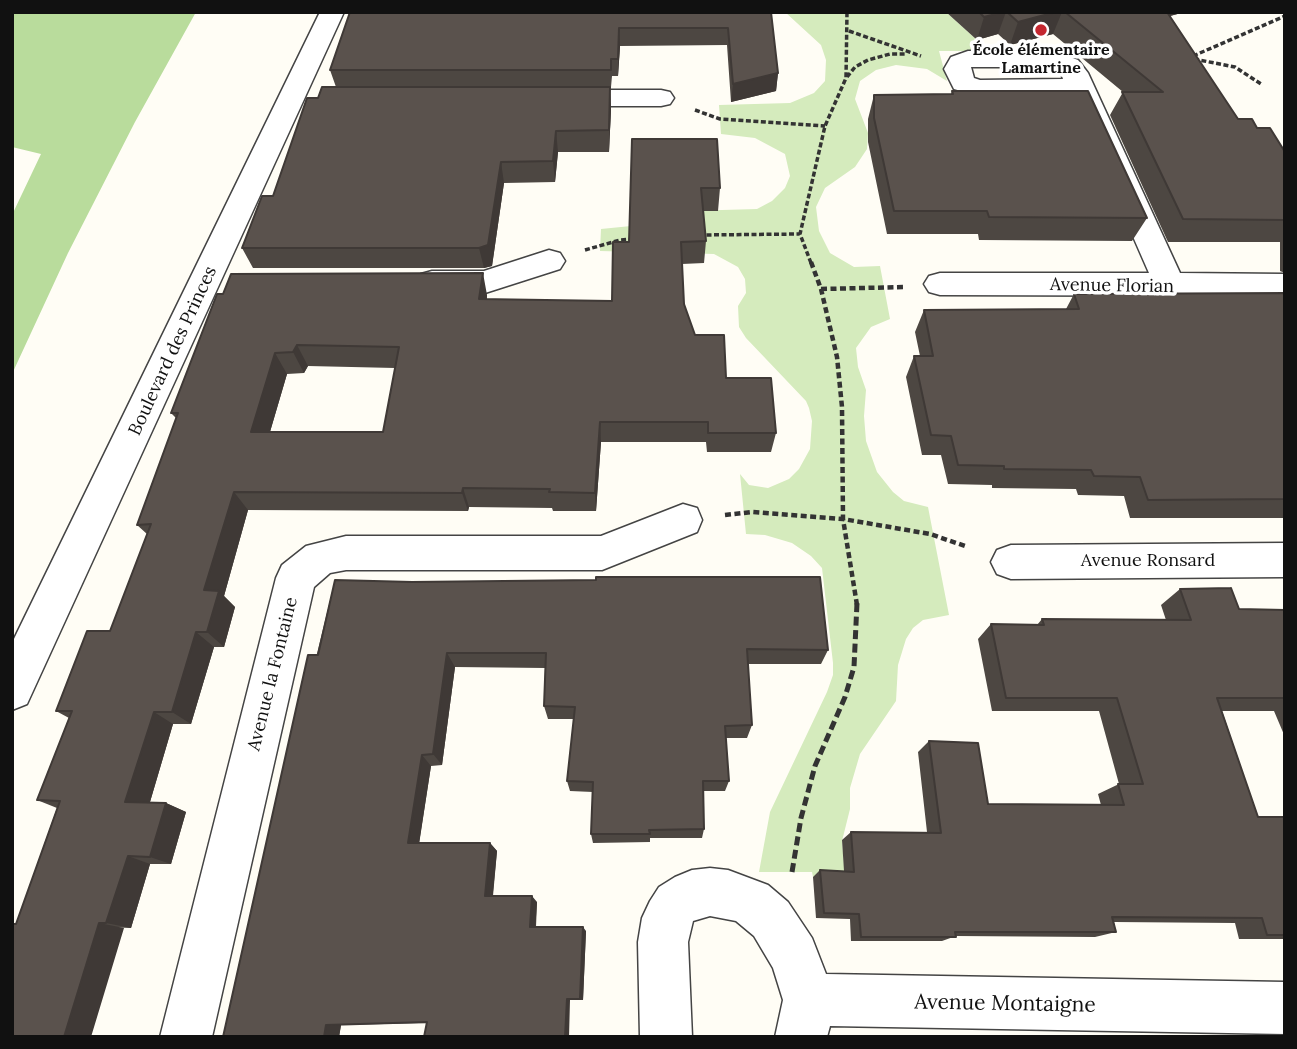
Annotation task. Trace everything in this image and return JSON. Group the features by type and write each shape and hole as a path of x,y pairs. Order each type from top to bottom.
{"street":[{"name":"Boulevard des Princes","path":"12,689 219,282 306,98 332,12"},
{"path":"957,66 968,59 1053,59 1066,62 1075,73 1170,286"},
{"path":"538,98 661,98"},
{"path":"401,282 485,282 549,261"},
{"name":"Avenue Florian","path":"940,284 1285,285"},
{"name":"Avenue la Fontaine","path":"186,1037 296,578 320,558 346,553 602,553 683,520"},
{"name":"Avenue Ronsard","path":"1011,562 1285,560"},
{"name":"Avenue Montaigne","path":"666,1037 663,942 667,918 676,904 692,894 710,892 728,894 751,902 771,919 794,956 805,1018 1206,1022 1285,1008"}],"path":[{"path":"846,78 849,31 847,12"},
{"path":"1261,83 1242,70 1224,63 1186,59 1285,16"},
{"path":"849,31 913,54 957,66"},
{"path":"771,919 795,864 801,818 815,766 845,697 854,667 857,602 843,519 837,357 821,289 800,234 825,126 846,78 855,67 868,60 890,54 913,54"},
{"path":"661,98 720,120 825,126"},
{"path":"692,235 800,234"},
{"path":"549,261 620,240 644,238"},
{"path":"821,289 877,289 940,284"},
{"path":"683,520 752,512 843,519 930,534 1011,562"}],"green space":[{"path":"12,12 196,12 135,122 68,253 12,374 12,215 41,154 12,147"},
{"path":"785,12 946,12 977,40 980,51 939,51 947,81 927,69 896,65 876,70 860,81 855,99 868,133 867,149 855,167 825,188 816,207 819,231 830,253 854,267 880,266 890,319 871,327 856,348 858,367 866,390 866,441 877,472 893,492 904,501 928,507 949,615 923,620 913,628 906,639 898,665 896,701 860,754 850,788 850,809 842,841 845,878 813,877 812,872 759,872 770,812 827,692 833,675 833,663 822,568 811,556 792,543 765,535 746,534 740,474 749,485 768,488 789,479 799,469 810,449 812,421 809,408 806,401 746,338 739,327 738,306 746,293 745,279 738,267 714,254 600,251 601,229 631,226 687,211 757,209 772,201 785,188 790,176 785,154 755,138 721,134 719,105 790,103 814,93 825,81 826,60 821,45"}],"building":[{"path":"350,12 771,12 778,73 733,84 728,28 619,28 618,59 611,59 611,70 330,70"},
{"path":"979,12 1003,12 984,17"},
{"path":"1007,12 1056,12 1018,22"},
{"path":"1065,12 1167,12 1238,119 1252,119 1257,128 1270,128 1285,152 1285,220 1183,219 1122,92 1163,92"},
{"path":"322,87 610,87 609,130 556,131 553,161 501,162 488,245 479,248 242,248 262,196 273,196 307,98 318,98"},
{"path":"952,91 1088,91 1147,218 989,217 987,211 894,211 874,118 874,95 953,94"},
{"path":"632,139 717,139 720,188 701,188 706,241 681,242 684,304 695,335 724,335 726,378 771,378 776,433 708,433 708,422 600,422 595,493 549,492 550,489 463,488 462,493 234,492 204,590 219,591 207,632 196,632 172,712 154,712 125,802 166,803 150,857 128,856 106,923 99,923 64,1037 12,1037 12,924 16,924 60,801 37,800 72,711 56,711 87,631 110,631 151,524 137,525 178,413 171,413 217,294 223,294 231,274 483,273 479,299 612,301 613,242 629,242","holes":["297,345 399,347 383,432 251,432 275,353 293,352"]},
{"path":"1285,293 1285,499 1148,500 1140,477 1094,476 1091,470 1004,469 1004,466 958,465 951,436 931,435 914,356 933,356 924,310 1079,309 1074,294"},
{"path":"596,577 820,577 828,650 747,649 752,725 725,726 729,781 703,781 704,829 649,830 650,834 591,834 593,782 567,781 575,707 544,706 546,653 447,653 433,754 422,755 408,843 490,843 485,896 532,896 530,927 583,927 580,999 567,999 565,1037 424,1037 427,1022 326,1025 324,1037 223,1037 308,655 318,655 335,580 596,580"},
{"path":"1231,588 1239,609 1285,610 1285,698 1217,698 1258,817 1285,817 1285,935 1267,935 1262,918 1112,917 1116,932 955,932 956,937 861,937 859,914 824,913 820,870 854,872 851,832 941,833 929,741 978,743 988,804 1124,805 1118,784 1143,784 1117,698 1006,698 991,624 1044,625 1042,619 1191,620 1180,589"}],"place":[{"name":"École élémentaire Lamartine","path":"1041,30"}]}
